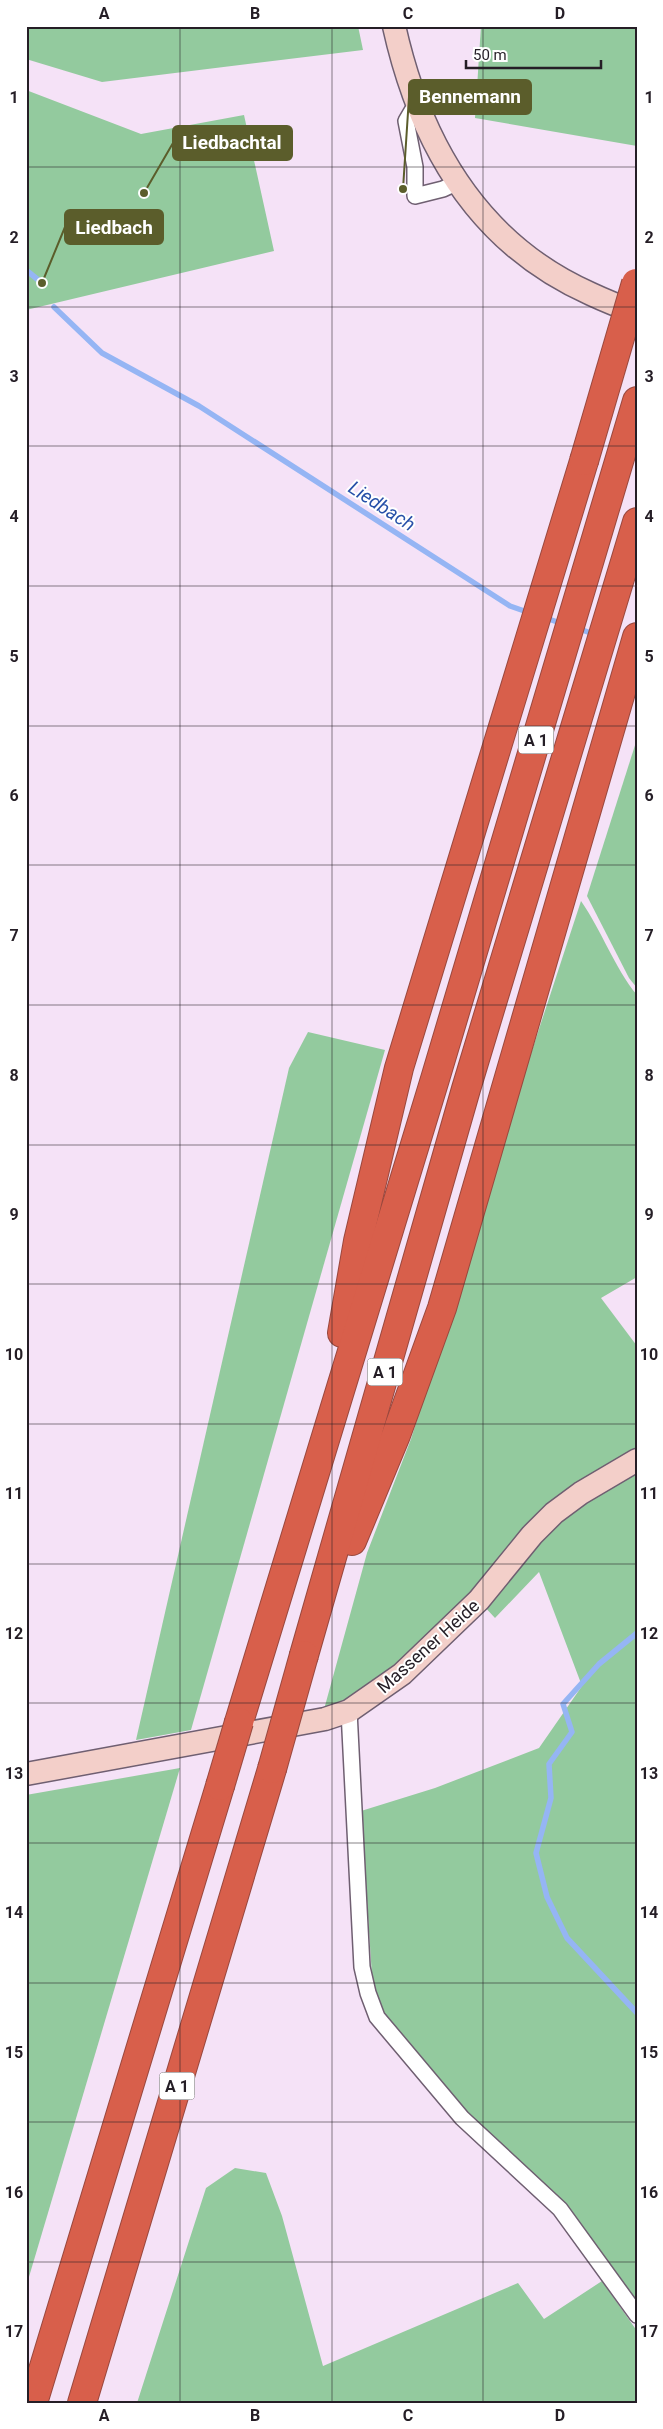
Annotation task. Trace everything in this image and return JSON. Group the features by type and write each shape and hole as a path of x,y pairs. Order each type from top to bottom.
{"highway":[{"path":"323,1446 358,1241 399,1068 637,282"},
{"name":"A 1","path":"33,2403 435,1079 637,401"},
{"name":"A 1","path":"82,2403 272,1768 466,1089 637,522"},
{"path":"304,1655 396,1434 442,1308 637,637"}],"street":[{"path":"394,26 416,104 437,150 456,183 477,211 532,260 590,294 637,313"},
{"path":"416,104 406,121 415,167 415,196 443,190 456,183"},
{"name":"Massener Heide","path":"26,1774 325,1719 349,1711 402,1674 479,1600 532,1535 554,1513 581,1493 637,1460"},
{"path":"349,1711 362,1967 368,1993 377,2016 462,2118 560,2209 637,2315"}],"green space":[{"path":"26,26 358,26 363,50 102,82 26,59"},
{"path":"481,26 637,26 637,146 475,118"},
{"path":"26,90 141,134 244,115 274,251 26,310"},
{"path":"637,739 637,988 629,978 587,896"},
{"path":"581,901 622,973 637,995 637,1277 601,1298 637,1346 637,1454 475,1595 376,1687 323,1713 367,1553 411,1439 519,1090"},
{"path":"308,1032 385,1050 191,1730 136,1740 289,1068"},
{"path":"637,1466 637,2315 604,2268 379,2016 373,1991 361,1811 435,1788 539,1748 582,1686 539,1572 495,1618 482,1604 536,1539"},
{"path":"180,1768 26,2287 26,1795"},
{"path":"235,2168 266,2173 282,2216 323,2366 518,2283 544,2319 602,2281 637,2331 637,2403 137,2403 206,2188"}],"waterway":[{"name":"Liedbach","path":"26,270 42,283"},
{"name":"Liedbach","path":"54,307 102,353 199,406 510,606 530,613"},
{"name":"Liedbach","path":"543,617 563,624"},
{"name":"Liedbach","path":"577,628 596,635"},
{"name":"Liedbach","path":"637,1633 599,1664 563,1704 572,1732 549,1764 551,1798 536,1853 547,1897 567,1938 637,2013"}],"place":[{"name":"Bennemann","path":"403,189"},
{"name":"Liedbachtal","path":"144,193"},
{"name":"Liedbach","path":"42,283"}]}
